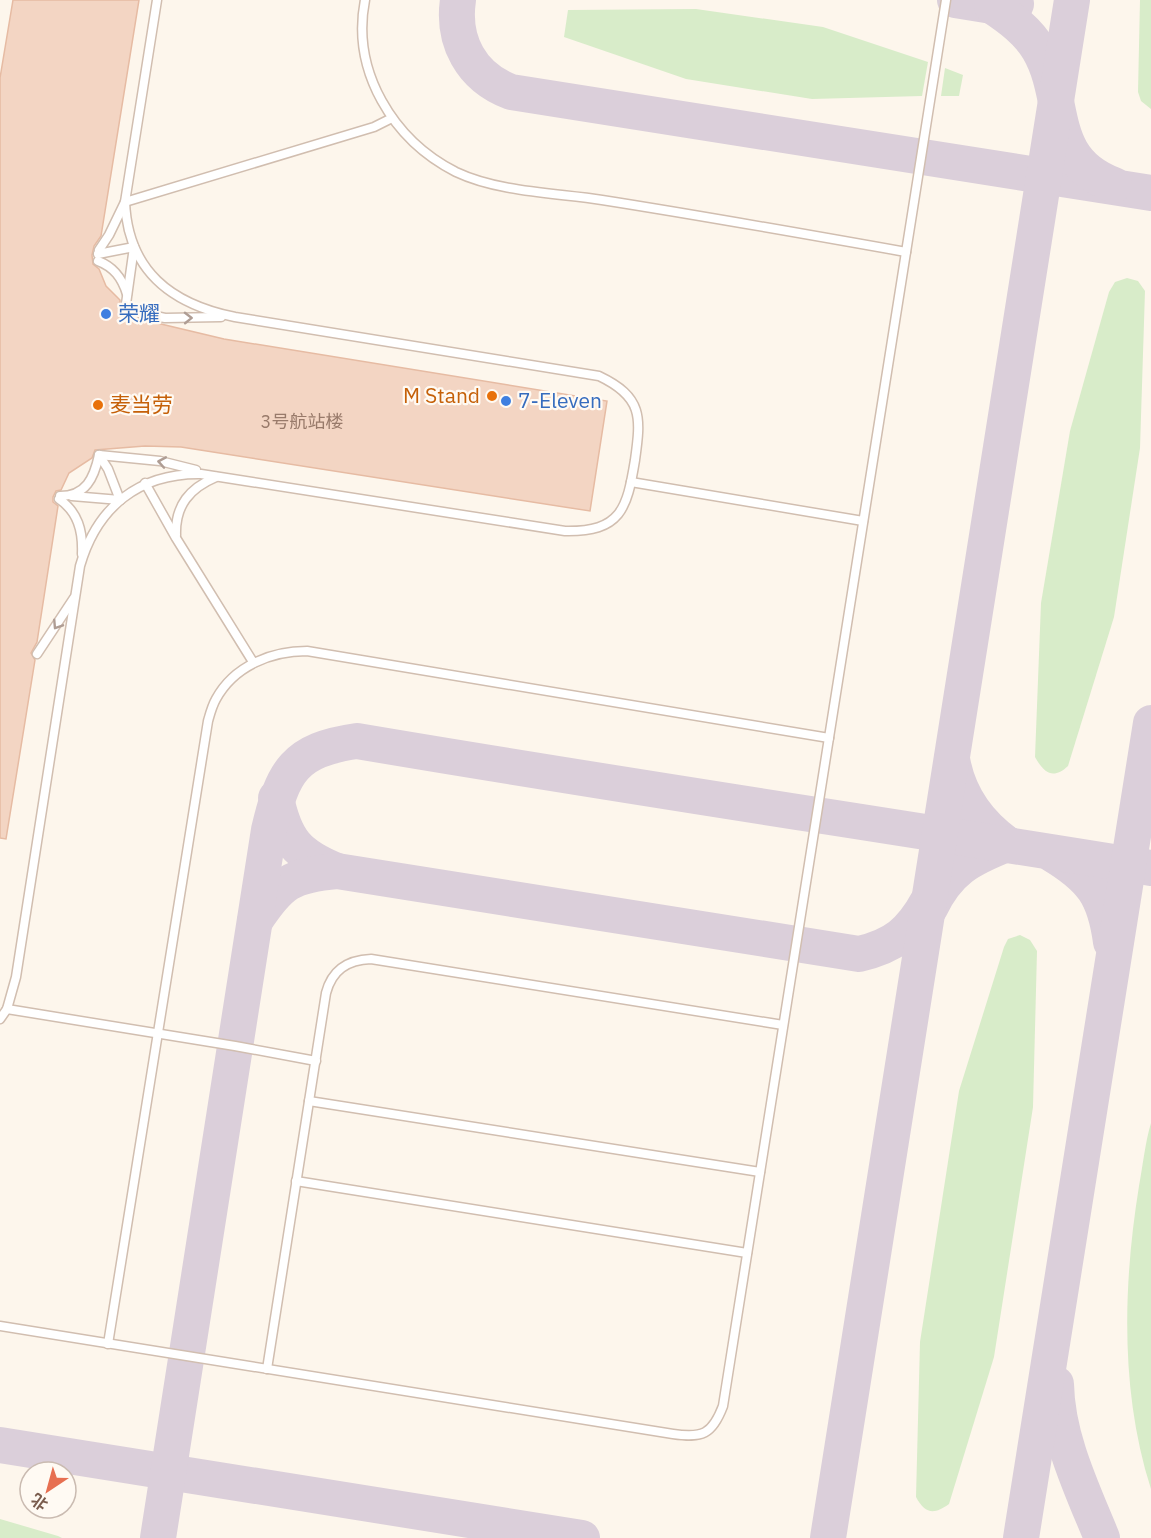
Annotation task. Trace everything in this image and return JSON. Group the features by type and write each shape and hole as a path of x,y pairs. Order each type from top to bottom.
{"lane":[{"path":"99,455 160,461 219,476 565,531 586,531 603,525 618,515 627,501 639,428 638,412 628,395 616,384 599,376 235,317 197,307 180,298 152,274 134,247 126,219 125,202 157,0"},
{"path":"365,0 364,57 370,78 392,118 414,142 440,162 472,178 491,184 737,222 906,252"},
{"path":"0,1326 673,1434 692,1436 708,1432 717,1422 723,1406 946,0"},
{"path":"98,255 125,202 374,127 392,118"},
{"path":"98,255 134,247"},
{"path":"126,304 134,247"},
{"path":"98,255 114,269 128,294"},
{"path":"141,313 177,318 235,317"},
{"path":"63,497 78,492 90,482 95,473 99,455"},
{"path":"99,455 108,469 120,500"},
{"path":"80,566 92,536 120,500 145,483 181,474 219,476"},
{"path":"176,538 178,513 187,495 202,483 219,476"},
{"path":"631,482 863,521"},
{"path":"145,483 176,538 253,662"},
{"path":"63,497 120,500"},
{"path":"0,1019 7,1009 16,977 80,566 82,539 80,527 75,513 63,497"},
{"path":"37,654 76,596"},
{"path":"108,1344 208,721 222,690 253,662 292,651 307,651 829,738"},
{"path":"267,1369 329,984 339,969 348,962 358,959 384,961 783,1025"},
{"path":"7,1009 315,1061"},
{"path":"309,1101 760,1172"},
{"path":"296,1181 747,1253"}],"green space":[{"path":"1140,0 1151,0 1151,109 1141,101 1138,92"},
{"path":"696,9 823,27 928,62 922,96 812,99 686,79 564,37 568,10"},
{"path":"945,68 963,75 959,96 941,96"},
{"path":"1127,278 1138,281 1145,291 1140,448 1114,617 1068,766 1053,774 1045,771 1035,757 1041,603 1070,431 1109,292 1115,282"},
{"path":"1020,935 1030,940 1037,951 1033,1107 994,1357 949,1504 939,1510 930,1511 923,1507 916,1497 920,1342 959,1091 1004,947 1008,939"},
{"path":"1151,1123 1151,1489 1134,1415 1127,1338 1134,1223"},
{"path":"0,1519 58,1536 62,1538 0,1538"}],"building":[{"path":"13,0 139,0 101,236 94,246 92,255 93,264 99,269 106,286 120,300 120,306 123,309 128,310 131,307 136,310 135,316 140,319 224,339 607,401 590,511 181,447 145,446 95,450 92,458 69,473 61,490 56,491 53,497 53,502 58,506 37,642 31,653 35,660 6,839 0,838 0,78"}],"taxiway":[{"path":"458,0 458,30 467,56 485,77 511,92 1151,193"},
{"path":"955,0 992,6 1016,4"},
{"path":"828,1538 1072,0"},
{"path":"992,6 1024,31 1039,50 1048,69 1062,127 1077,160 1092,174 1114,185"},
{"path":"1021,1538 1151,723"},
{"path":"158,1538 269,830 286,778 305,758 319,750 357,741 1151,868"},
{"path":"952,759 959,785 971,807 987,827 1007,844"},
{"path":"276,798 284,825 295,844 312,859 337,871"},
{"path":"930,908 944,884 961,867 1007,844"},
{"path":"1052,854 1077,871 1094,890 1105,912 1111,942"},
{"path":"255,921 272,898 288,883 308,875 337,871 859,954 882,947 900,936 915,921 928,901"},
{"path":"1056,1384 1057,1404 1066,1444 1102,1538"},
{"path":"0,1445 582,1538"}],"place":[{"name":"荣耀","path":"106,314"},
{"name":"M Stand","path":"492,396"},
{"name":"7-Eleven","path":"506,401"},
{"name":"麦当劳","path":"98,405"}]}
